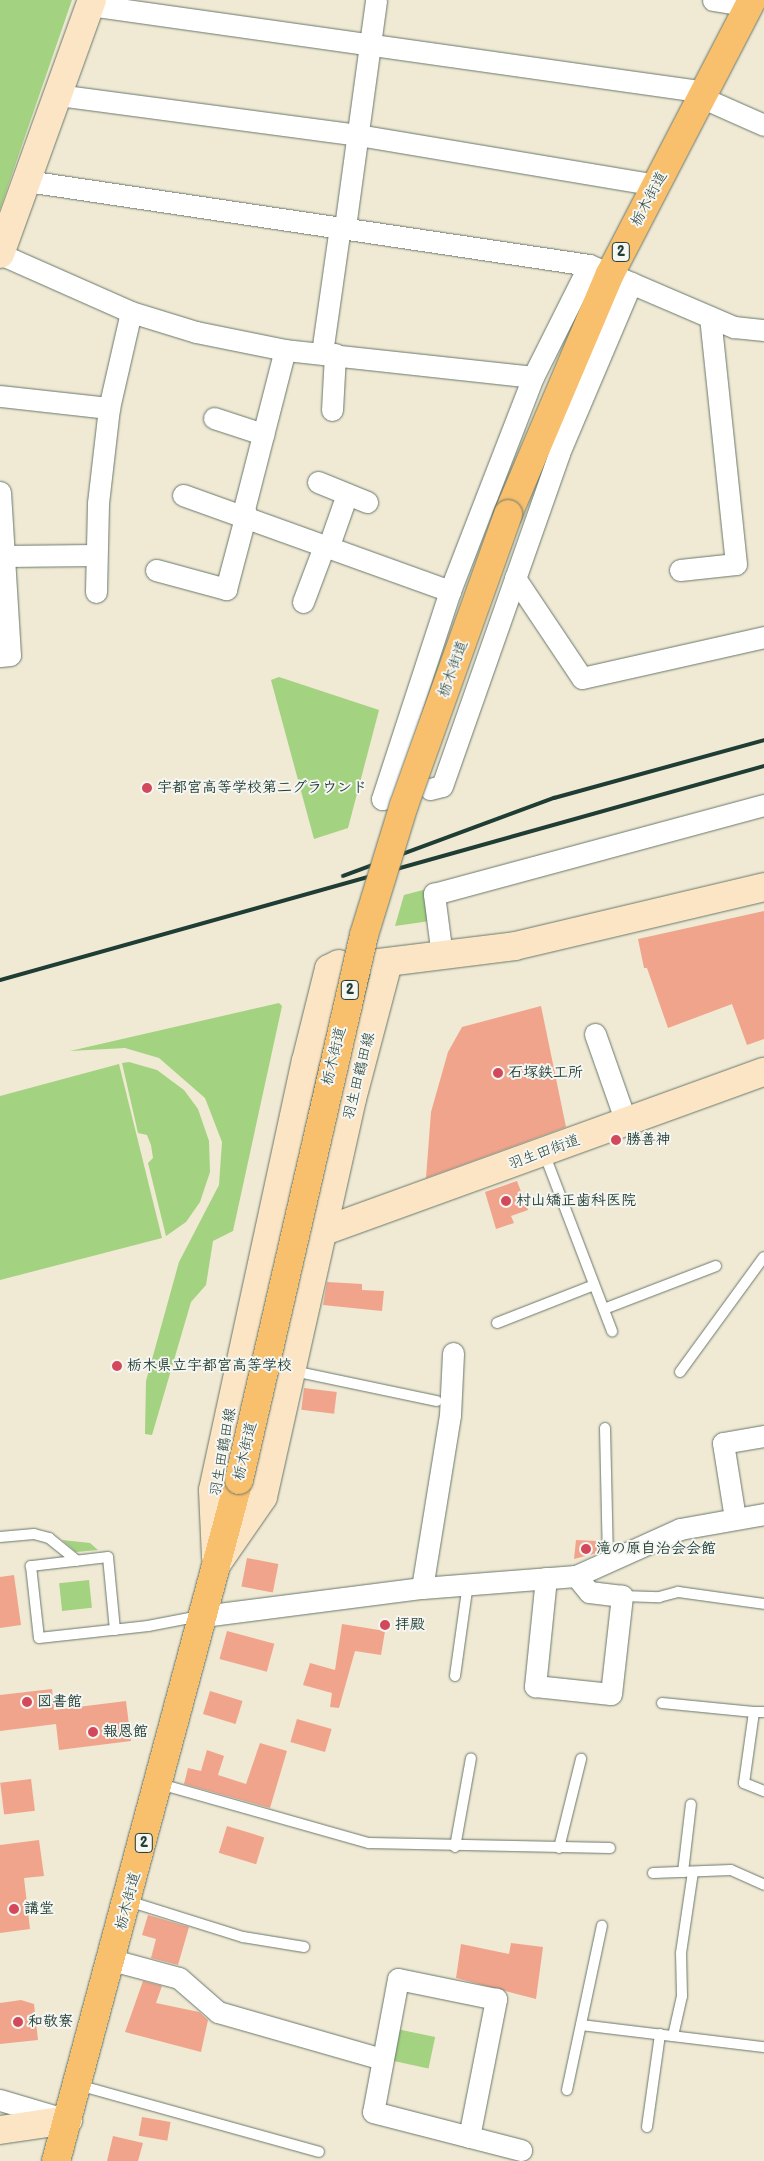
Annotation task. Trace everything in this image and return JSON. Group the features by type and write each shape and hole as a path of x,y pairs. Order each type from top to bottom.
{"main road":[{"path":"0,254 91,2"},
{"name":"栃木街道","path":"56,2161 160,1784 239,1480 364,935 404,805 508,514 610,274 705,95 751,3"},
{"name":"羽生田鶴田線","path":"216,1566 263,1498 383,963 442,956 549,939 764,887"},
{"name":"羽生田鶴田線","path":"216,1566 213,1490 306,1061 329,969 339,964"},
{"name":"羽生田街道","path":"324,1231 764,1072"},
{"path":"0,2130 68,2120"}],"street":[{"path":"332,410 328,353 343,226 358,135 376,0"},
{"path":"714,0 751,3"},
{"path":"91,2 705,95 764,125"},
{"path":"58,94 358,135 656,185"},
{"path":"27,181 343,226 610,274 734,327 764,330"},
{"path":"0,254 131,312 196,332 285,350 328,353 533,377"},
{"path":"390,798 382,800 450,591 533,377 610,274"},
{"path":"430,789 442,786 559,453 610,274"},
{"path":"96,592 96,556 109,408 131,312"},
{"path":"680,570 736,564 710,317"},
{"path":"156,570 226,589 285,350"},
{"path":"0,396 109,408"},
{"path":"214,418 263,434"},
{"path":"318,482 367,502"},
{"path":"0,492 10,655 0,656"},
{"path":"303,602 347,494"},
{"path":"183,495 244,514 326,547 450,591"},
{"path":"4,556 96,556"},
{"path":"515,578 582,678 764,637"},
{"path":"442,956 434,894 764,805"},
{"path":"595,1034 626,1122"},
{"path":"422,1588 450,1415 453,1353"},
{"path":"735,1518 722,1442 764,1436"},
{"path":"203,1616 422,1588 576,1576 680,1529 764,1514"},
{"path":"546,1578 535,1686 611,1694 622,1596 589,1592 576,1576"},
{"path":"112,1960 179,1978 218,2012 382,2059"},
{"path":"469,2137 496,1999 398,1979 373,2112 469,2137 521,2150"},
{"path":"0,2100 68,2120"}],"lane":[{"path":"543,1152 612,1331"},
{"path":"680,1372 764,1257"},
{"path":"604,1309 716,1266"},
{"path":"497,1323 594,1285"},
{"path":"292,1371 436,1401"},
{"path":"604,1428 608,1561"},
{"path":"0,1537 34,1534 49,1538 77,1561"},
{"path":"115,1630 108,1557 31,1566 39,1638 115,1630 203,1616"},
{"path":"455,1676 468,1584"},
{"path":"622,1596 659,1597 678,1592 764,1604"},
{"path":"662,1703 759,1712 744,1783 764,1791"},
{"path":"455,1848 471,1758"},
{"path":"559,1848 581,1759"},
{"path":"160,1784 354,1840 455,1848 610,1848"},
{"path":"673,2036 682,1996 681,1953 688,1872 691,1804"},
{"path":"654,1873 731,1870 764,1885"},
{"path":"128,1902 243,1937 304,1947"},
{"path":"567,2090 602,1926"},
{"path":"580,2024 764,2047"},
{"path":"647,2127 660,2034"},
{"path":"77,2085 319,2152"}],"green space":[{"path":"0,0 72,0 0,209"},
{"path":"279,677 379,710 348,828 314,839 271,680"},
{"path":"427,889 430,921 395,926 404,895"},
{"path":"279,1003 282,1006 233,1231 213,1241 206,1285 191,1302 152,1435 145,1434 146,1381 179,1262 219,1185 222,1142 205,1098 159,1058 125,1048 70,1051"},
{"path":"129,1062 157,1070 184,1090 198,1109 209,1141 210,1172 200,1202 186,1222 166,1236 148,1163 153,1158 151,1145 147,1135 138,1133 122,1063"},
{"path":"119,1064 162,1238 0,1280 0,1096"},
{"path":"62,1540 90,1543 98,1550 76,1552"},
{"path":"89,1580 92,1608 62,1611 59,1583"},
{"path":"397,2029 435,2037 428,2068 390,2060"}],"building":[{"path":"764,911 764,1039 747,1045 732,1004 668,1028 647,968 644,968 638,939"},
{"name":"石塚鉄工所","path":"541,1006 566,1127 426,1178 431,1112 448,1052 462,1027"},
{"name":"村山矯正歯科医院","path":"517,1181 528,1210 511,1216 514,1223 496,1229 485,1192"},
{"path":"327,1282 362,1284 362,1290 384,1291 382,1311 323,1305"},
{"path":"304,1388 337,1392 334,1414 301,1410"},
{"name":"滝の原自治会会館","path":"576,1540 597,1541 597,1553 574,1559"},
{"path":"247,1558 278,1564 273,1593 241,1586"},
{"path":"14,1575 21,1625 0,1628 0,1577"},
{"path":"342,1624 385,1631 381,1655 355,1651 339,1708 330,1707 332,1693 303,1685 310,1663 335,1670"},
{"path":"227,1631 274,1644 267,1672 219,1659"},
{"name":"報恩館","path":"52,1689 54,1710 126,1701 131,1741 59,1750 56,1724 0,1731 0,1695"},
{"path":"210,1691 243,1701 235,1724 203,1714"},
{"path":"297,1719 332,1729 325,1752 290,1742"},
{"path":"260,1743 287,1751 270,1808 184,1784 188,1768 201,1771 207,1750 224,1756 218,1775 246,1784"},
{"path":"31,1779 35,1811 4,1815 0,1783"},
{"path":"227,1826 264,1837 256,1864 219,1853"},
{"path":"39,1840 44,1876 24,1878 30,1929 0,1933 0,1845"},
{"path":"148,1915 189,1927 178,1965 151,1958 156,1939 142,1935"},
{"path":"511,1943 543,1947 536,1999 456,1978 461,1944 509,1954"},
{"path":"143,1981 162,1986 156,2003 199,2012 208,2020 201,2052 125,2032"},
{"name":"和敬寮","path":"21,2000 34,2004 38,2040 0,2044 0,2003"},
{"path":"142,2117 171,2122 167,2141 139,2136"},
{"path":"113,2136 143,2143 138,2161 107,2161"}],"railway":[{"path":"343,876 554,798 764,740"},
{"path":"0,980 764,766"}],"place":[{"name":"宇都宮高等学校第二グラウンド","path":"147,788"},
{"name":"石塚鉄工所","path":"498,1073"},
{"name":"勝善神","path":"616,1140"},
{"name":"村山矯正歯科医院","path":"506,1201"},
{"name":"栃木県立宇都宮高等学校","path":"117,1366"},
{"name":"滝の原自治会会館","path":"586,1549"},
{"name":"拝殿","path":"385,1625"},
{"name":"図書館","path":"27,1702"},
{"name":"報恩館","path":"93,1732"},
{"name":"講堂","path":"14,1909"},
{"name":"和敬寮","path":"18,2022"}]}
